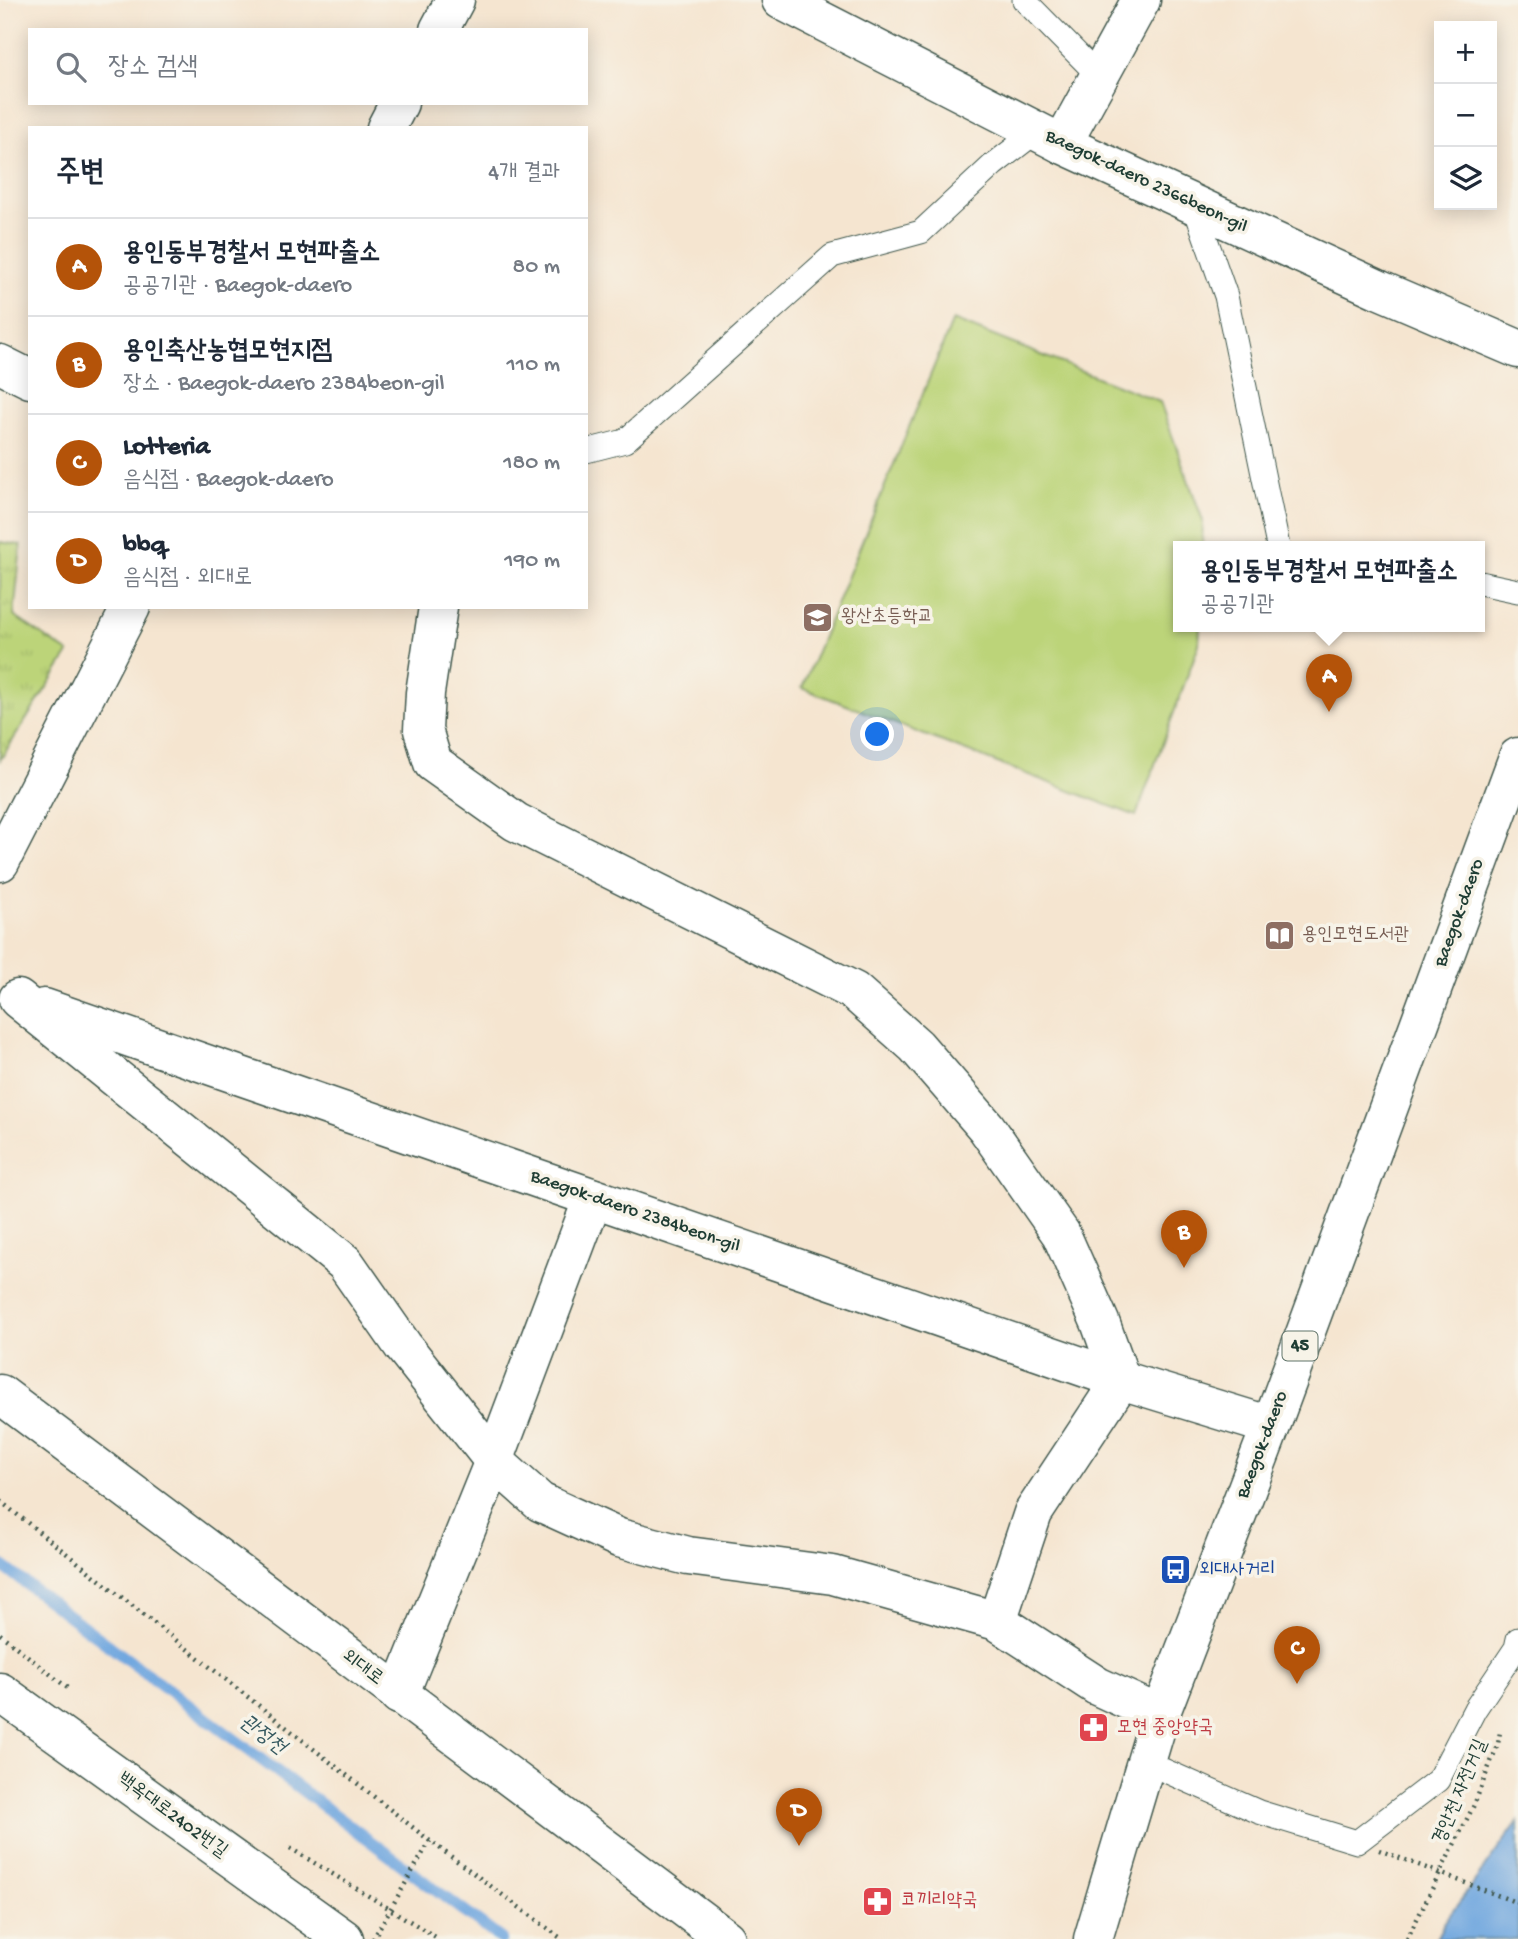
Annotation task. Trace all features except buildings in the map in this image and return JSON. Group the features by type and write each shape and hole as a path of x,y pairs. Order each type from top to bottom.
{"street":[{"path":"440,28 455,0"},
{"name":"Baegok-daero 2366beon-gil","path":"781,0 1050,138 1380,290 1518,349"},
{"path":"1050,138 1100,76 1141,0"},
{"path":"387,126 398,105"},
{"path":"0,364 28,378"},
{"path":"0,862 130,609"},
{"path":"438,609 425,693 423,730 433,764 516,822 855,991 916,1046 986,1128 1061,1234 1100,1322 1121,1380 1033,1513 997,1621"},
{"name":"Baegok-daero","path":"1093,1939 1160,1715 1271,1426 1518,757"},
{"path":"9,996 345,1263 403,1346 494,1461 540,1502 619,1538 688,1556 833,1575 997,1621 1097,1686 1160,1715"},
{"name":"Baegok-daero 2384beon-gil","path":"9,996 1121,1380 1271,1426"},
{"path":"399,1695 494,1461 593,1198"},
{"name":"외대로","path":"0,1394 726,1939"},
{"name":"백옥대로2402번길","path":"0,1692 344,1939"}],"lane":[{"path":"1024,0 1100,76"},
{"path":"588,450 625,441 832,256 921,232 993,165 1050,138"},
{"path":"1194,205 1226,296 1277,541"},
{"path":"1485,584 1518,592"},
{"path":"1145,1762 1259,1812 1357,1842 1438,1780 1475,1709 1516,1648 1518,1639"}],"path":[{"path":"0,1501 430,1841 562,1939"},
{"path":"0,1634 79,1697"},
{"name":"경안천 자전거길","path":"1407,1939 1474,1805 1501,1731"},
{"path":"373,1939 430,1841"},
{"path":"281,1843 439,1939"},
{"path":"1378,1850 1518,1903"}],"green space":[{"path":"953,320 1160,402 1203,521 1202,541 1173,541 1173,632 1200,632 1199,644 1136,816 802,688"},
{"path":"0,542 21,545 14,616 69,653 0,760"}],"water":[{"path":"1518,1822 1518,1939 1436,1939 1444,1923"}],"waterway":[{"name":"관정천","path":"0,1564 501,1939"}],"place":[{"name":"왕산초등학교","path":"818,617"},
{"name":"용인동부경찰서 모현파출소","path":"1329,712"},
{"name":"용인모현도서관","path":"1279,935"},
{"name":"용인축산농협모현지점","path":"1184,1268"},
{"name":"외대사거리","path":"1176,1570"},
{"name":"Lotteria","path":"1297,1684"},
{"name":"모현 중앙약국","path":"1094,1728"},
{"name":"bbq","path":"799,1846"},
{"name":"코끼리약국","path":"878,1901"}]}
